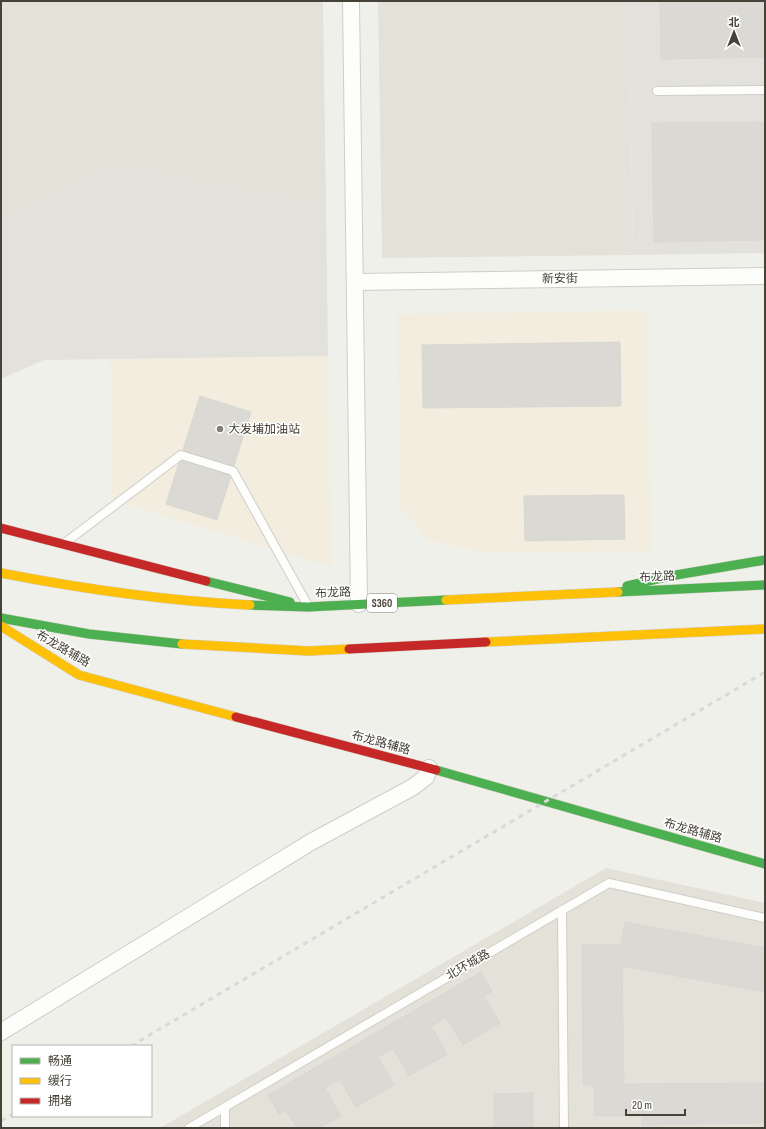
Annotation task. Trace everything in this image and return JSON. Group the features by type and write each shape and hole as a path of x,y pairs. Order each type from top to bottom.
{"main road":[{"path":"1,528 308,607"},
{"path":"600,592 670,576 765,560"},
{"name":"布龙路","path":"1,573 102,591 157,598 212,604 308,607 765,585"},
{"path":"1,618 89,634 144,641 199,646 301,651 765,629"},
{"name":"布龙路辅路","path":"1,626 79,675 429,768 765,864"}],"street":[{"path":"351,1 359,604"},
{"name":"新安街","path":"355,282 765,276"},
{"path":"1,1032 311,842 413,787 426,777 429,768"}],"lane":[{"path":"657,91 765,90"},
{"path":"64,544 181,455 233,471 308,607"},
{"name":"北环城路","path":"189,1128 609,883 765,918"},
{"path":"562,910 564,1128"},
{"path":"225,1107 225,1128"}],"shaded area":[{"path":"1,1 323,1 326,203 112,167 1,222"},
{"path":"378,1 629,1 633,255 382,258"},
{"path":"629,1 765,1 765,253 633,255"},
{"path":"112,167 326,203 328,356 44,360 1,379 1,222"},
{"path":"647,310 651,551 486,553 427,540 400,506 397,314"},
{"name":"大发埔加油站","path":"328,356 331,567 112,500 110,359"},
{"path":"606,868 765,903 765,1128 160,1128"}],"building":[{"path":"660,1 765,1 765,57 661,59"},
{"path":"765,122 765,240 654,242 652,123"},
{"path":"620,342 621,406 423,408 422,345"},
{"path":"200,396 251,412 217,520 166,504"},
{"path":"624,495 625,539 525,541 524,496"},
{"path":"625,922 765,948 765,992 622,966 624,1084 765,1083 765,1123 642,1125 642,1116 594,1116 594,1085 583,1085 582,945 621,945"},
{"path":"481,972 492,991 484,996 500,1023 463,1045 446,1018 431,1026 447,1054 409,1076 393,1048 378,1057 394,1085 356,1107 340,1079 325,1088 341,1116 319,1128 297,1128 286,1110 279,1114 268,1095"},
{"path":"533,1093 533,1128 494,1128 494,1094"}],"railway":[{"path":"133,1045 765,672"},
{"path":"1,1121 12,1115"}],"traffic: fast":[{"path":"627,586 670,576 765,560"},
{"path":"206,581 290,602"},
{"path":"618,592 765,585"},
{"path":"250,605 308,607 446,600"},
{"path":"1,618 89,634 182,644"},
{"path":"436,770 765,864"}],"traffic: slow":[{"path":"1,573 125,594 187,601 250,605"},
{"path":"446,600 618,592"},
{"path":"1,626 79,675 236,717"},
{"path":"486,642 765,629"},
{"path":"182,644 309,651 349,649"}],"traffic: jam":[{"path":"1,528 206,581"},
{"path":"349,649 486,642"},
{"path":"236,717 436,770"}],"place":[{"name":"大发埔加油站","path":"220,429"}]}
